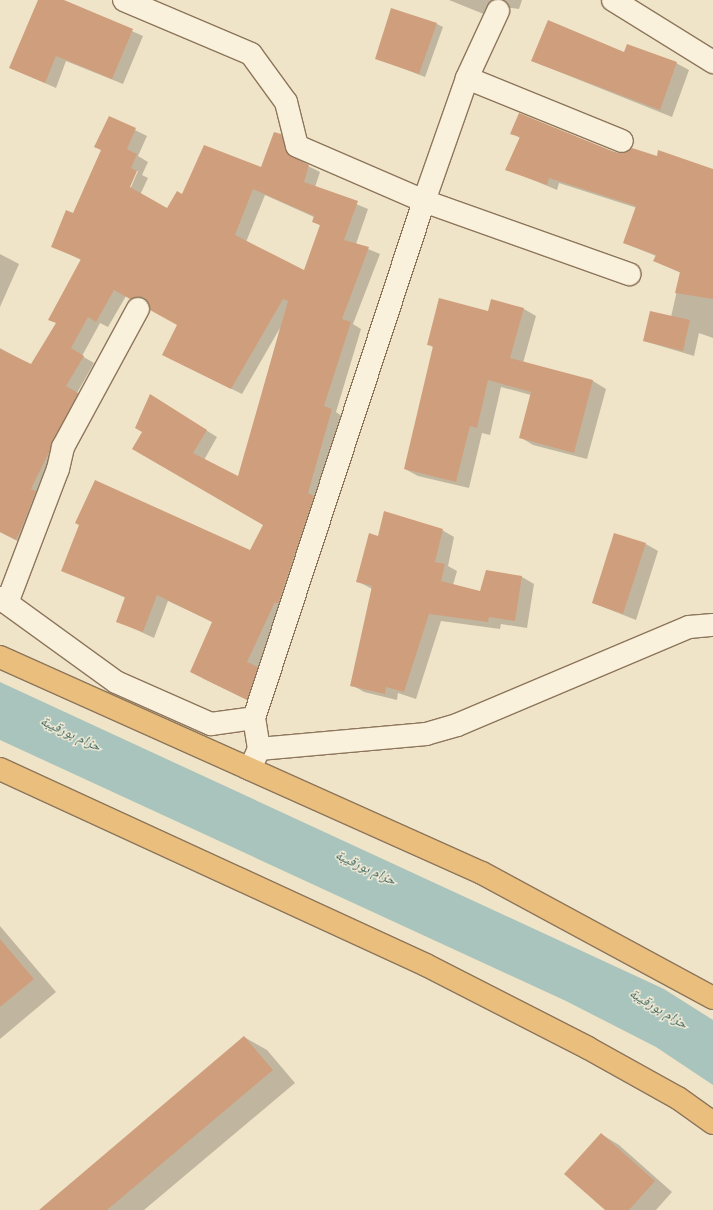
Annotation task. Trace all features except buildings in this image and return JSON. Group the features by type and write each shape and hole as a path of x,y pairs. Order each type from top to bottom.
{"highway":[{"path":"0,657 482,873 713,998"},
{"path":"0,769 426,965 588,1048 678,1098 713,1123"}],"street":[{"path":"124,0 251,54 286,102 297,146 424,201 629,274"},
{"path":"613,0 713,62"},
{"path":"250,769 259,749 254,718 424,201 467,78 498,11"},
{"path":"467,78 622,141"},
{"path":"138,309 63,447 58,469 3,600 116,682 211,724 254,718"},
{"path":"259,749 426,734 457,725 689,628 713,625"}],"water":[{"name":"حزام بورقيبة","path":"0,682 664,989 713,1020 713,1085 656,1047 566,1001 0,740"}]}
